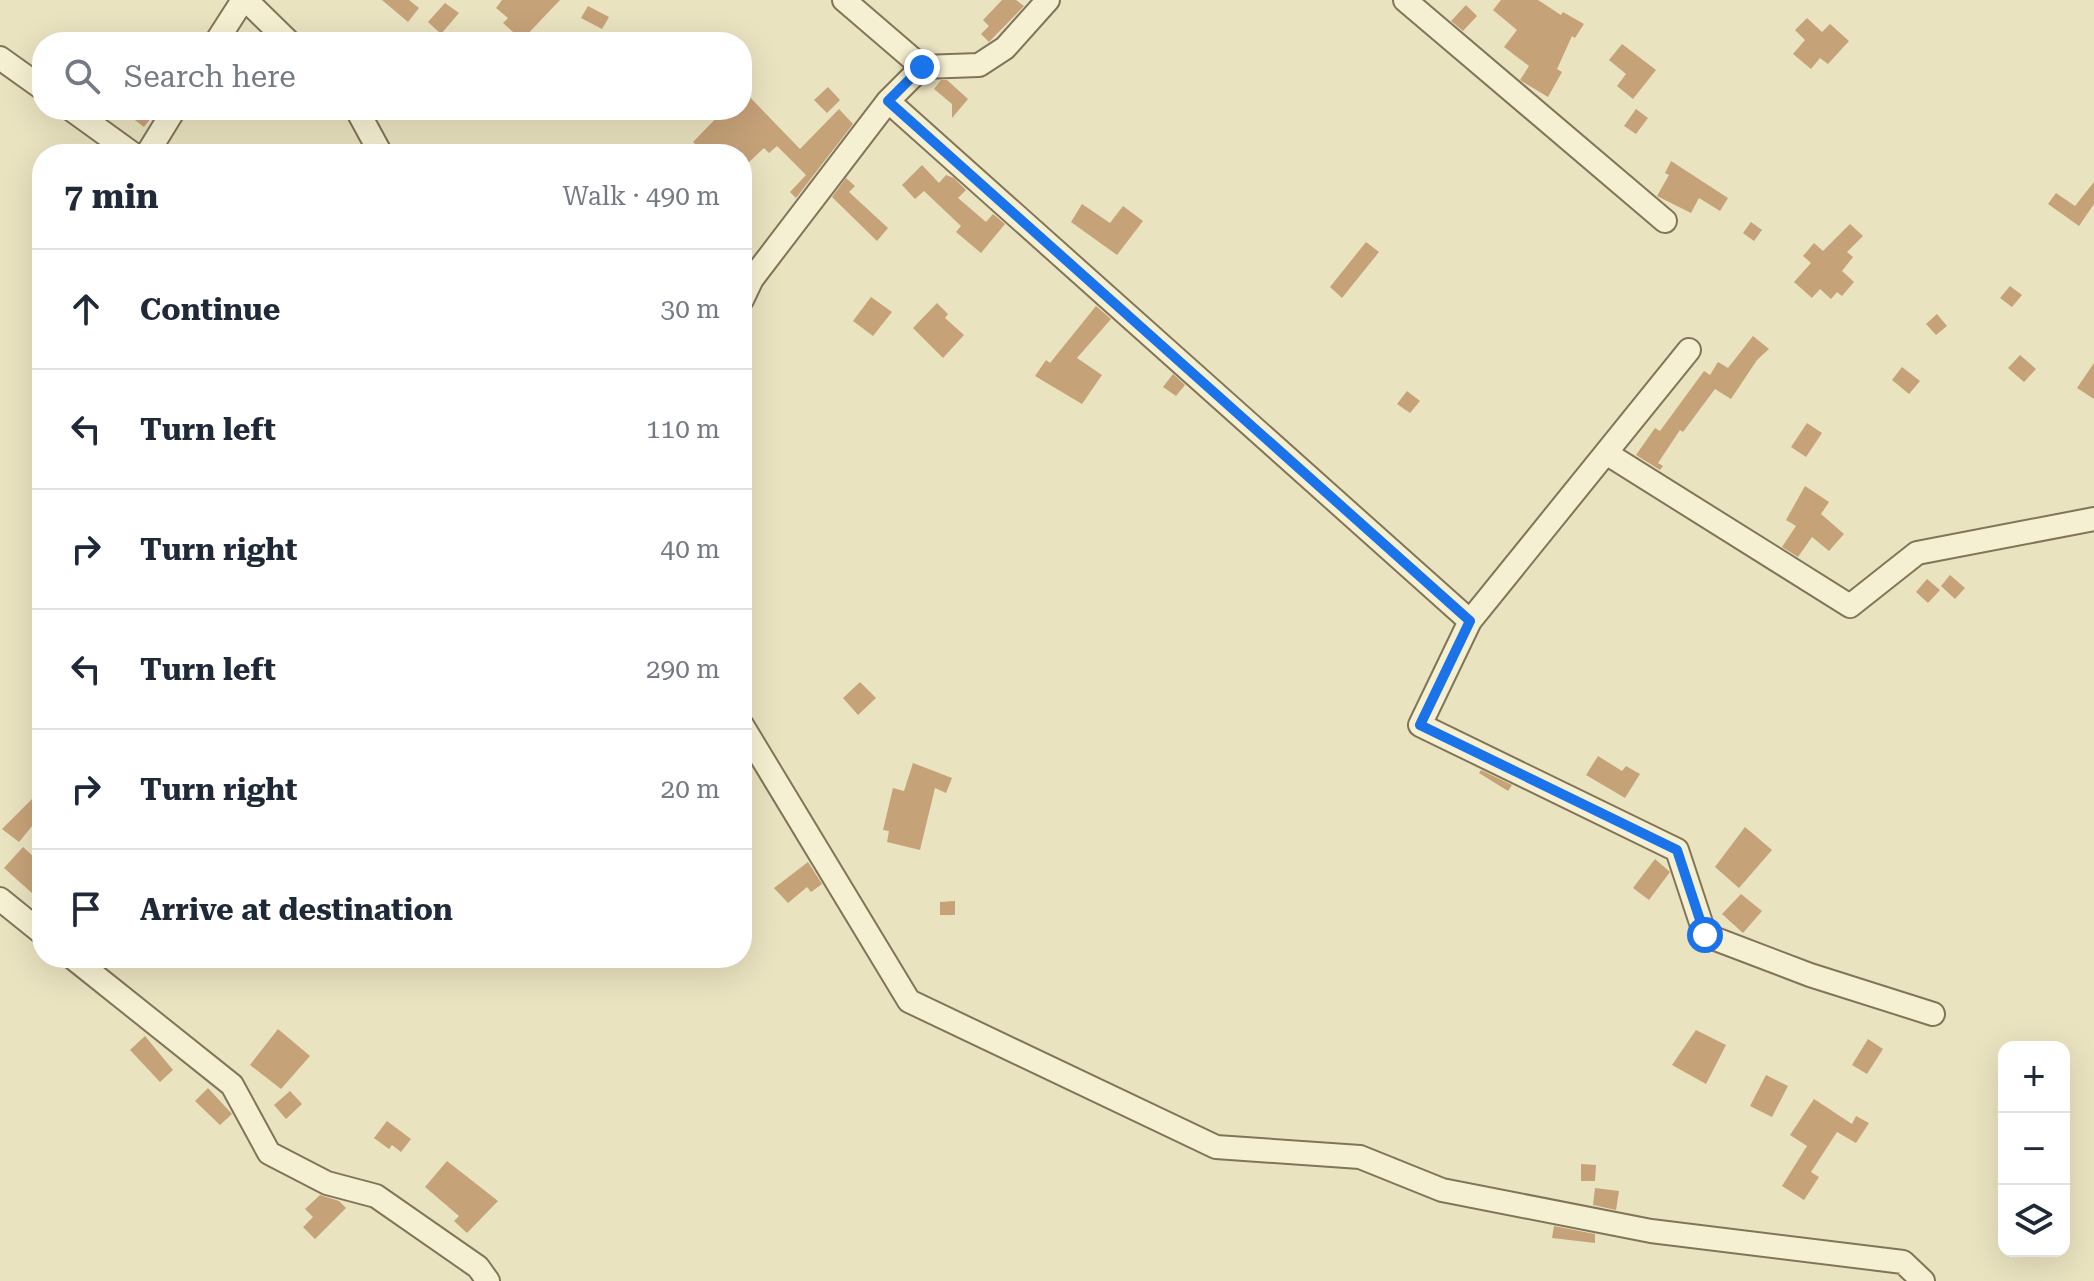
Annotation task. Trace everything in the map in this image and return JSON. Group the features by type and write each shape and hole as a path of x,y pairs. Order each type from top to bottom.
{"street":[{"path":"223,32 244,0 278,32"},
{"path":"844,0 922,67 979,65 1005,48 1048,0"},
{"path":"1405,0 1665,221"},
{"path":"0,58 32,81"},
{"path":"752,279 888,101 922,67"},
{"path":"888,101 1470,621"},
{"path":"86,120 119,144"},
{"path":"153,144 168,120"},
{"path":"362,120 376,144"},
{"path":"1689,350 1470,621 1420,725 1677,850 1705,935 1810,975 1933,1014"},
{"path":"1606,453 1850,606 1917,553 2094,519"},
{"path":"752,742 909,1001 1216,1147 1360,1157 1442,1190 1651,1231 1903,1262 1923,1281"},
{"path":"0,899 32,925"},
{"path":"86,968 232,1085 269,1153 327,1183 376,1196 478,1267 488,1281"}],"building":[{"path":"382,0 409,0 419,8 408,22"},
{"path":"502,0 560,0 530,32 513,32 503,23 508,18 496,8"},
{"path":"1002,0 1016,0 1024,6 989,42 981,34 989,26 983,20"},
{"path":"1501,0 1538,0 1561,15 1563,12 1584,24 1575,38 1572,36 1557,69 1562,72 1548,97 1520,80 1529,66 1504,47 1517,30 1493,10"},
{"path":"445,3 459,13 443,32 428,22"},
{"path":"1466,5 1477,16 1463,31 1451,21"},
{"path":"588,6 609,17 602,29 581,18"},
{"path":"1807,18 1822,32 1830,24 1849,41 1828,64 1820,58 1811,69 1793,54 1805,40 1795,30"},
{"path":"1622,44 1656,70 1633,99 1617,86 1626,74 1609,60"},
{"path":"941,80 947,80 968,99 952,118 952,104 934,89"},
{"path":"828,87 840,100 827,113 814,100"},
{"path":"752,99 800,149 839,109 853,124 796,198 790,192 806,175 777,146 769,153 764,148 752,159 752,144 693,142 714,120 752,120"},
{"path":"1636,109 1648,118 1636,134 1624,126"},
{"path":"135,120 149,120 144,127"},
{"path":"1671,161 1728,198 1720,211 1699,198 1691,213 1657,196 1669,175 1665,173"},
{"path":"922,165 939,183 946,175 954,178 966,190 958,198 986,222 993,214 1005,224 981,253 956,232 961,226 924,191 915,199 902,185"},
{"path":"846,178 855,186 849,192 888,228 877,241 832,197"},
{"path":"2094,182 2094,204 2079,226 2048,204 2056,193 2075,206"},
{"path":"1082,204 1110,223 1123,206 1143,221 1117,255 1071,222"},
{"path":"1751,222 1762,230 1754,241 1743,233"},
{"path":"1850,224 1863,236 1847,252 1853,257 1842,271 1854,282 1842,296 1837,292 1831,299 1820,289 1812,298 1794,282 1811,263 1803,256 1814,243 1823,251"},
{"path":"1366,242 1379,252 1342,298 1330,287"},
{"path":"2010,286 2022,295 2012,307 2000,298"},
{"path":"871,297 892,312 873,336 853,321"},
{"path":"937,303 948,314 945,318 964,335 943,358 913,328"},
{"path":"1096,306 1111,319 1077,358 1102,375 1082,404 1035,376 1046,360 1050,363"},
{"path":"1937,314 1947,326 1936,335 1926,324"},
{"path":"1753,336 1769,349 1757,360 1731,399 1715,389 1683,432 1680,430 1658,463 1663,466 1660,470 1636,455 1655,428 1660,431 1704,371 1710,375 1718,362 1728,368"},
{"path":"2020,355 2036,369 2024,382 2008,368"},
{"path":"2094,363 2094,399 2077,388"},
{"path":"1902,367 1920,381 1909,394 1892,380"},
{"path":"1173,374 1185,385 1176,396 1163,387"},
{"path":"1407,391 1420,401 1410,413 1397,404"},
{"path":"1807,423 1822,433 1806,457 1791,447"},
{"path":"1805,486 1829,502 1821,514 1844,534 1829,551 1812,537 1798,557 1782,547 1796,526 1786,520"},
{"path":"1950,575 1965,588 1955,599 1941,586"},
{"path":"1927,579 1940,590 1928,603 1916,592"},
{"path":"860,682 876,698 858,715 843,698"},
{"path":"1598,756 1622,771 1626,766 1640,774 1625,798 1586,775"},
{"path":"913,763 952,778 946,793 935,788 920,850 887,842 889,831 883,830 893,788 904,791"},
{"path":"1481,770 1512,785 1508,791 1479,773"},
{"path":"32,799 32,826 19,842 2,829"},
{"path":"1745,827 1772,850 1739,888 1715,867"},
{"path":"23,847 32,855 32,893 4,868"},
{"path":"1655,859 1670,872 1649,900 1633,888"},
{"path":"808,862 822,884 811,892 807,887 788,903 774,888"},
{"path":"1741,894 1762,911 1743,933 1722,914"},
{"path":"955,901 955,915 940,915 940,902"},
{"path":"278,1029 310,1056 281,1089 250,1065"},
{"path":"1696,1030 1726,1045 1706,1084 1672,1065"},
{"path":"145,1036 173,1070 160,1082 130,1050"},
{"path":"1868,1039 1883,1049 1867,1074 1852,1065"},
{"path":"1766,1075 1788,1086 1772,1117 1750,1106"},
{"path":"208,1088 232,1114 220,1125 195,1101"},
{"path":"290,1091 302,1104 286,1119 274,1105"},
{"path":"1814,1099 1852,1124 1856,1116 1869,1123 1856,1143 1837,1132 1811,1172 1819,1177 1804,1200 1782,1186 1807,1146 1790,1135"},
{"path":"387,1121 411,1139 401,1152 392,1145 389,1149 374,1138"},
{"path":"447,1161 498,1201 467,1233 454,1221 459,1216 425,1187"},
{"path":"1581,1164 1596,1165 1595,1181 1581,1181"},
{"path":"1595,1188 1619,1191 1616,1210 1593,1205"},
{"path":"320,1195 339,1201 346,1208 315,1239 303,1227 313,1217 305,1209"},
{"path":"1554,1226 1595,1234 1595,1243 1552,1238"}],"route":[{"path":"922,67 888,101 1470,621 1420,725 1677,850 1705,935"}]}
